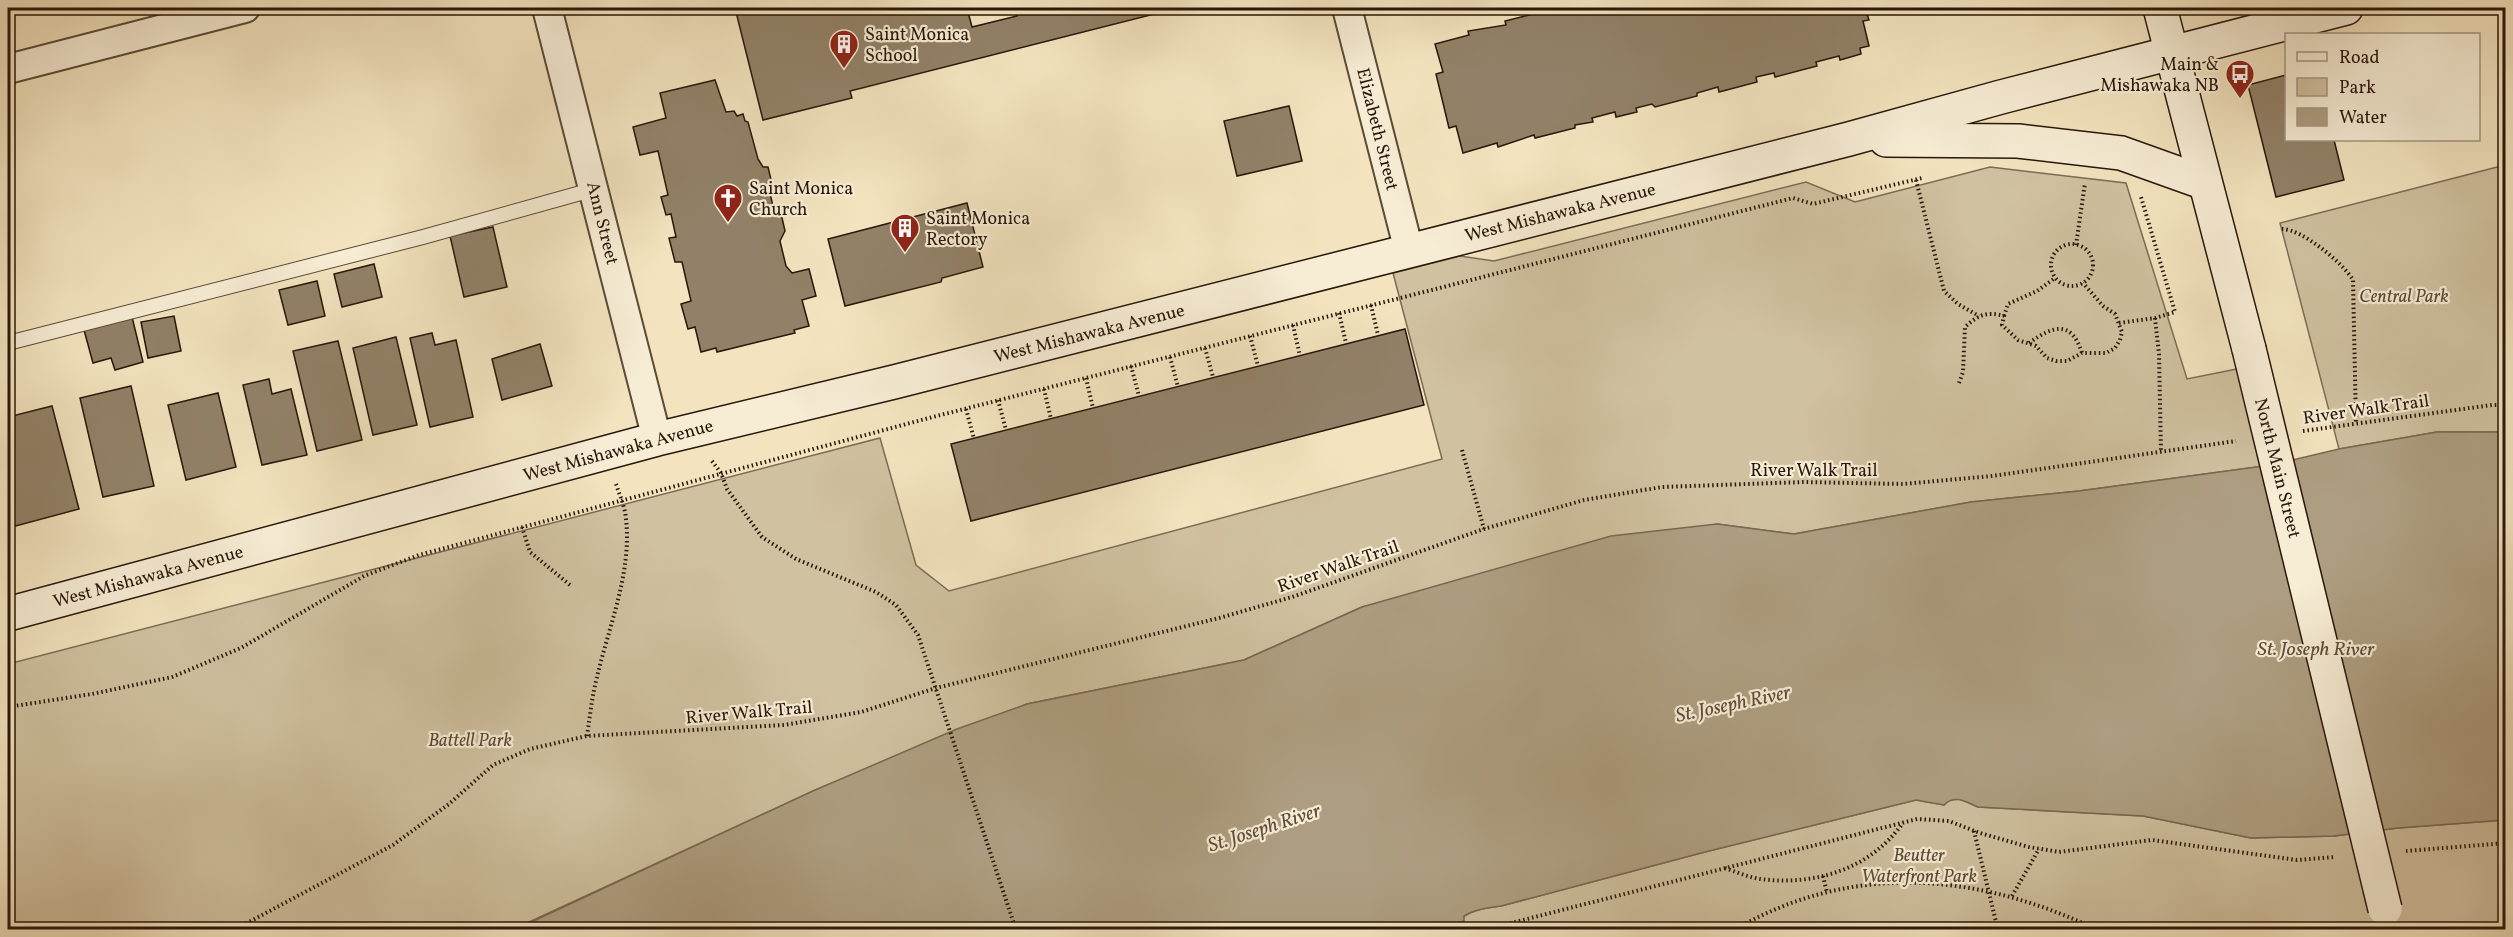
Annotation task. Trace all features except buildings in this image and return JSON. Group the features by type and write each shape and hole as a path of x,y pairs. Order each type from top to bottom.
{"main road":[{"name":"North Main Street","path":"2160,8 2248,349 2388,919"},
{"name":"West Mishawaka Avenue","path":"8,614 703,427 894,382 1849,139 2171,52 2346,8"},
{"path":"1849,139 2018,141 2121,153 2205,183"}],"street":[{"path":"8,69 245,8"},
{"name":"Ann Street","path":"547,8 657,439"},
{"name":"Elizabeth Street","path":"1347,8 1408,251"}],"lane":[{"path":"8,343 423,237 595,189"}],"path":[{"path":"8,707 92,694 172,677 241,648 364,576 419,555 999,400 1793,198 1813,204 1926,177"},
{"path":"2076,245 2086,178"},
{"path":"1916,180 1944,291 1958,304 1979,316"},
{"path":"2120,323 2155,318 2175,312 2140,194"},
{"path":"2282,229 2293,231 2332,256 2347,269 2353,280 2356,424"},
{"path":"2076,245 2088,252 2093,266 2088,279 2083,283 2069,286 2055,278 2051,269 2053,255 2063,246 2076,245"},
{"path":"2055,278 2037,291 2008,304 2002,325 2018,340 2036,346 2047,358 2056,361 2067,361 2082,353 2106,353 2115,348 2121,340 2120,323 2115,314 2103,306 2083,283"},
{"path":"1371,305 1378,335"},
{"path":"1339,313 1346,344"},
{"path":"1959,383 1963,372 1965,327 1979,316 1992,313 2004,316"},
{"path":"2155,318 2159,354 2161,452"},
{"path":"1293,326 1300,356"},
{"path":"2028,343 2046,331 2056,328 2067,329 2078,339 2082,353"},
{"path":"1250,336 1258,366"},
{"path":"1205,348 1213,377"},
{"path":"1170,357 1178,387"},
{"path":"1131,366 1138,396"},
{"path":"1086,378 1093,408"},
{"path":"1044,389 1051,419"},
{"path":"999,400 1006,430"},
{"name":"River Walk Trail","path":"2299,432 2505,405"},
{"path":"966,409 974,439"},
{"path":"703,427 713,465 721,473 728,489 762,537 796,559 876,592 896,605 918,635 1016,930"},
{"name":"River Walk Trail","path":"234,930 393,845 449,804 493,765 530,749 587,736 784,725 861,712 936,688 1229,615 1292,597 1484,529 1584,500 1662,487 1804,482 1903,484 1992,476 2241,441"},
{"path":"1462,450 1484,529"},
{"path":"587,736 596,680 621,588 625,557 626,520 623,500 607,452"},
{"path":"522,527 530,552 570,585"},
{"path":"1484,930 1917,819 1949,821 1974,831 2039,849 2059,852 2152,840 2297,860 2343,856"},
{"path":"1724,868 1785,881 1823,876 1847,869 1871,857 1892,839 1904,822"},
{"path":"1974,831 1998,930"},
{"path":"2401,852 2505,843"},
{"path":"2012,896 2039,849"},
{"path":"1823,876 1827,893"},
{"path":"1734,930 1757,916 1827,893 1867,884 1946,883 2012,896 2070,916 2098,930"}],"green space":[{"name":"Central Park","path":"2505,165 2505,432 2437,432 2339,449 2280,223"},
{"name":"Battell Park","path":"1990,167 2126,183 2187,379 2252,366 2272,465 2079,491 1971,502 1794,534 1717,524 1362,607 1244,660 1027,704 813,791 514,929 8,930 8,664 880,438 916,565 949,591 1442,459 1393,273 1460,256 1494,261 1806,182 1855,202"},
{"name":"Beutter Waterfront Park","path":"1960,799 1978,807 2143,816 2251,838 2334,836 2398,828 2505,820 2505,929 1435,930 1463,921 1464,916 1477,910 1501,906 1701,853 1916,800 1944,805 1949,800"}],"water":[{"name":"St. Joseph River","path":"2437,432 2505,432 2505,820 2398,828 2334,836 2251,838 2143,816 1978,807 1956,799 1944,805 1916,800 1701,853 1501,906 1477,910 1464,916 1464,921 1435,929 514,930 813,791 957,729 1027,704 1244,660 1362,607 1611,536 1717,524 1794,534 1971,502 2079,491 2271,465 2339,449"}],"place":[{"name":"Saint Monica School","path":"844,70"},
{"name":"Main & Mishawaka NB","path":"2240,100"},
{"name":"Saint Monica Church","path":"728,224"},
{"name":"Saint Monica Rectory","path":"905,254"}]}
